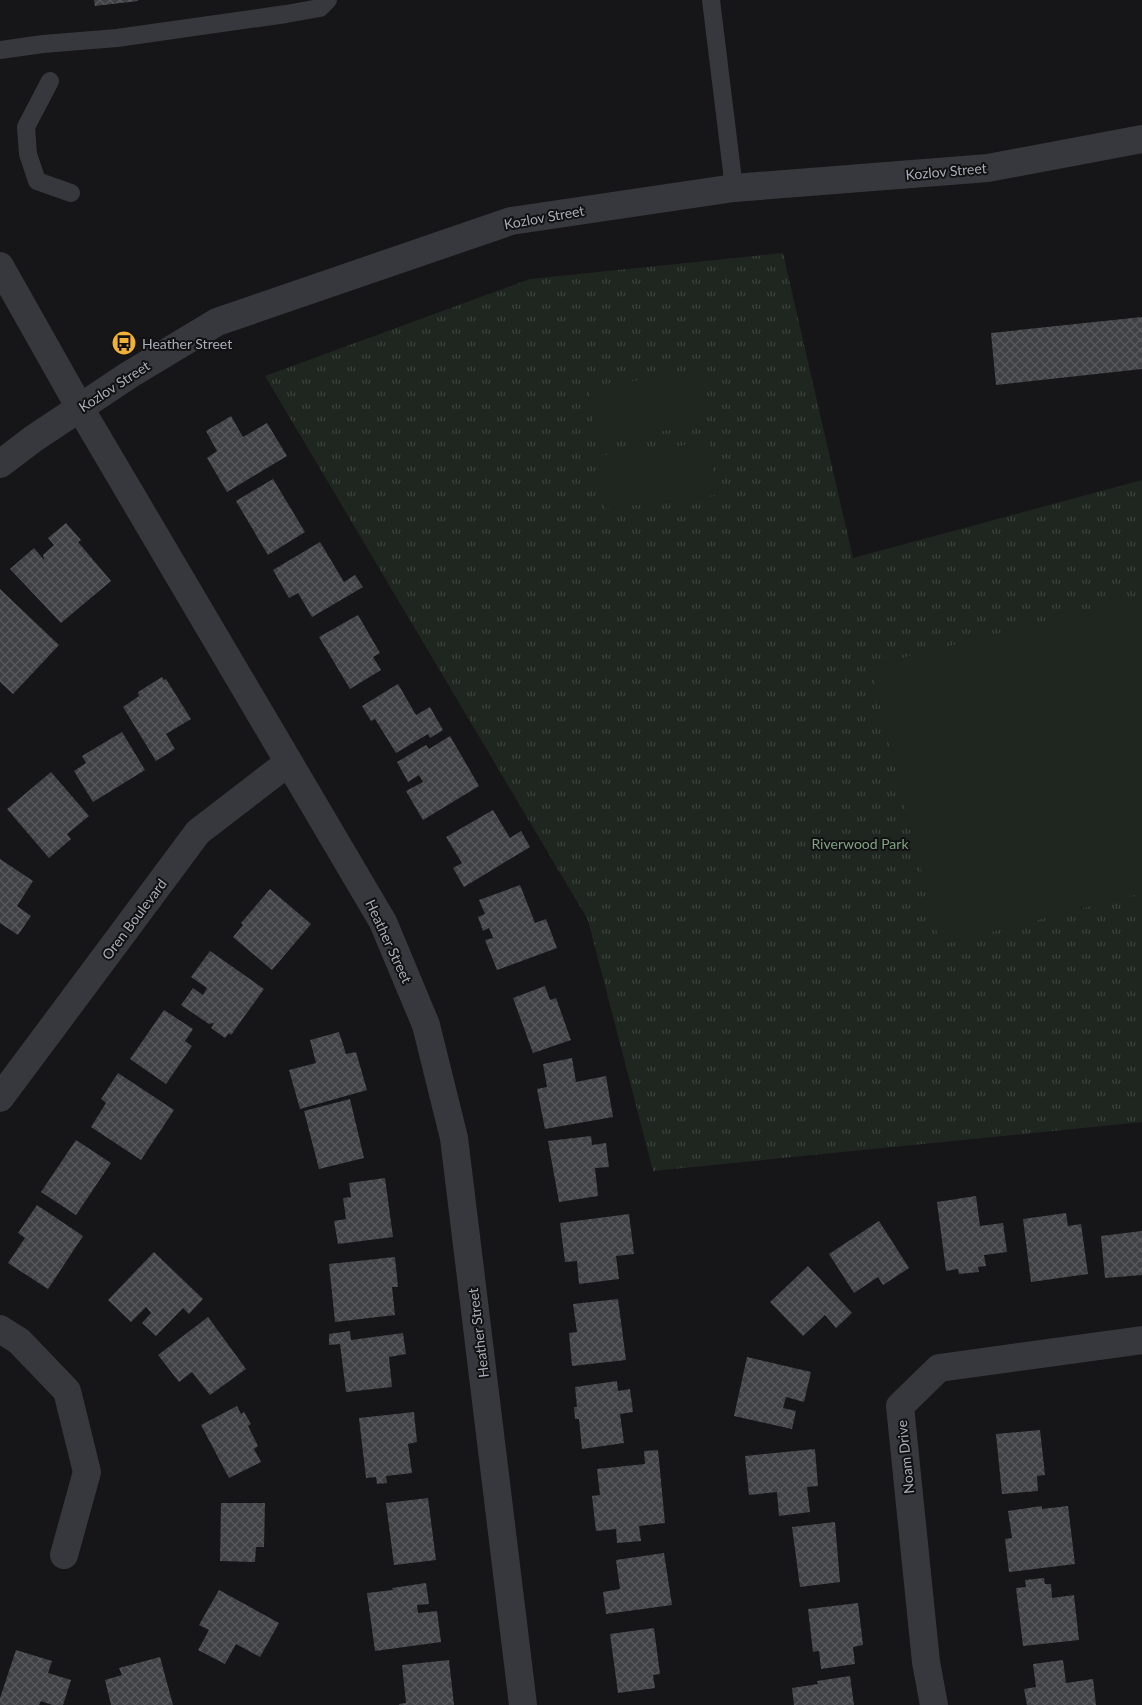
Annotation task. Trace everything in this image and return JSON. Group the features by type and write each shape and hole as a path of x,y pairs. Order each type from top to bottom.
{"street":[{"name":"Kozlov Street","path":"0,464 129,375 217,322 511,221 734,188 988,168 1142,139"},
{"name":"Heather Street","path":"0,266 80,408 383,922 426,1026 452,1128 524,1705"},
{"name":"Oren Boulevard","path":"0,1098 198,832 289,762"},
{"path":"0,1329 19,1342 67,1391 87,1472 64,1555"},
{"name":"Noam Drive","path":"934,1705 926,1662 900,1406 939,1368 1142,1340"}],"lane":[{"path":"0,50 43,44 116,38 286,14 320,8 328,0"},
{"path":"711,0 734,188"},
{"path":"50,81 26,127 28,154 37,181 71,193"}],"green space":[{"name":"Riverwood Park","path":"783,253 853,558 1142,480 1142,1122 653,1171 588,920 265,376 530,279"},
{"path":"700,373 706,426 595,439 589,386"},
{"path":"710,442 716,495 604,509 598,456"},
{"path":"1142,597 1142,893 940,945 870,666"}],"building":[{"path":"94,0 138,0 138,1 95,6"},
{"path":"1142,317 1142,369 996,385 991,333"},
{"path":"231,416 243,437 267,423 287,456 227,492 207,458 217,451 206,431"},
{"path":"273,479 305,532 268,555 236,501"},
{"path":"66,523 81,540 78,542 111,581 61,623 10,569 34,548 44,560 43,555 54,545 48,538"},
{"path":"320,542 344,582 355,575 363,587 312,617 298,593 289,598 273,570"},
{"path":"0,589 59,645 13,694 0,682"},
{"path":"358,615 380,653 373,657 381,670 350,689 319,637"},
{"path":"162,677 164,680 166,679 191,719 166,734 175,749 156,761 123,707 139,696 138,692"},
{"path":"398,684 416,715 430,707 443,730 430,738 428,734 396,753 375,719 371,721 362,706"},
{"path":"122,732 145,770 93,802 74,771 86,763 82,756"},
{"path":"450,736 479,786 423,820 406,791 423,782 419,775 408,782 397,762 426,745 429,749"},
{"path":"51,772 89,816 67,834 71,839 49,858 7,809"},
{"path":"493,810 510,838 521,831 530,847 464,887 453,868 462,863 446,837"},
{"path":"0,859 33,881 17,906 31,916 18,935 0,923"},
{"path":"520,885 535,923 546,919 557,948 497,970 485,940 493,938 489,928 483,931 478,917 485,914 479,900"},
{"path":"270,889 311,924 272,970 233,937 243,925 241,923"},
{"path":"210,951 264,989 231,1035 229,1033 225,1038 211,1028 214,1023 209,1024 181,1005 193,988 203,995 207,988 191,977"},
{"path":"545,986 550,1000 556,998 571,1040 533,1053 513,998"},
{"path":"164,1010 193,1029 185,1041 192,1046 166,1084 130,1059"},
{"path":"339,1032 346,1054 356,1052 367,1090 300,1109 289,1070 316,1063 310,1040"},
{"path":"572,1058 576,1082 606,1076 613,1117 545,1129 537,1089 547,1087 543,1064"},
{"path":"118,1073 174,1110 141,1160 91,1127 106,1103 101,1099"},
{"path":"350,1099 364,1158 319,1169 304,1111"},
{"path":"591,1136 592,1145 606,1143 609,1167 595,1168 598,1196 559,1202 548,1141"},
{"path":"76,1140 111,1163 76,1215 41,1192"},
{"path":"385,1178 393,1237 338,1244 334,1221 346,1219 343,1198 351,1197 349,1183"},
{"path":"976,1196 980,1226 1003,1223 1007,1252 984,1255 986,1266 978,1267 979,1272 959,1274 958,1269 946,1271 937,1202"},
{"path":"37,1205 83,1236 48,1289 8,1263 25,1238 18,1233"},
{"path":"1066,1213 1068,1226 1081,1224 1088,1274 1031,1282 1023,1219"},
{"path":"629,1214 634,1254 616,1256 619,1279 579,1284 577,1261 565,1262 560,1223"},
{"path":"879,1221 909,1268 883,1285 878,1277 854,1293 829,1254"},
{"path":"1142,1231 1142,1275 1105,1278 1101,1236"},
{"path":"154,1252 203,1299 189,1314 183,1308 156,1336 142,1323 151,1313 146,1307 131,1322 108,1300"},
{"path":"395,1257 398,1287 392,1287 395,1315 335,1322 329,1264"},
{"path":"808,1266 852,1313 836,1328 825,1315 803,1336 770,1302"},
{"path":"618,1299 626,1360 572,1366 569,1333 577,1332 573,1304"},
{"path":"208,1317 246,1369 210,1395 192,1372 179,1382 158,1355"},
{"path":"350,1331 351,1340 403,1333 406,1354 389,1357 392,1387 346,1392 340,1344 329,1345 329,1334"},
{"path":"747,1357 811,1372 804,1402 786,1397 783,1408 796,1411 792,1429 734,1416"},
{"path":"617,1381 618,1391 630,1389 633,1412 620,1414 624,1443 582,1449 579,1419 575,1419 574,1407 577,1407 575,1387"},
{"path":"237,1406 241,1414 244,1412 251,1424 248,1426 258,1446 254,1449 261,1462 229,1478 201,1425"},
{"path":"414,1412 417,1442 408,1444 412,1473 386,1476 387,1483 377,1484 376,1477 366,1478 359,1418"},
{"path":"1040,1430 1045,1475 1037,1476 1038,1491 1002,1494 996,1434"},
{"path":"815,1449 818,1486 807,1487 810,1512 779,1516 777,1492 749,1495 745,1456"},
{"path":"658,1450 665,1523 639,1526 641,1541 617,1543 616,1529 596,1531 592,1496 600,1495 597,1469 645,1464 644,1451"},
{"path":"428,1498 436,1560 394,1565 386,1503"},
{"path":"221,1503 265,1503 264,1547 256,1547 255,1562 220,1561"},
{"path":"1042,1506 1042,1509 1068,1506 1075,1564 1009,1572 1005,1539 1012,1538 1008,1511"},
{"path":"835,1522 840,1582 800,1587 792,1527"},
{"path":"664,1553 672,1605 606,1614 603,1592 620,1589 616,1560"},
{"path":"1044,1578 1045,1584 1051,1584 1052,1598 1074,1595 1079,1640 1023,1646 1016,1588 1026,1587 1025,1580"},
{"path":"426,1583 429,1604 417,1605 418,1613 437,1611 441,1642 375,1651 367,1593"},
{"path":"219,1590 279,1623 260,1657 236,1644 225,1664 198,1650 209,1630 199,1625"},
{"path":"858,1603 863,1645 853,1647 855,1664 821,1669 819,1651 813,1652 808,1609"},
{"path":"654,1628 660,1674 653,1675 655,1688 618,1693 610,1634"},
{"path":"16,1650 52,1661 48,1673 71,1680 63,1705 52,1705 41,1701 39,1705 0,1705 0,1698"},
{"path":"160,1657 173,1705 111,1705 105,1680 122,1675 119,1668"},
{"path":"449,1660 454,1705 399,1705 406,1703 402,1665"},
{"path":"1063,1660 1066,1683 1093,1679 1096,1705 1027,1705 1024,1689 1036,1687 1033,1664"},
{"path":"850,1676 854,1705 794,1705 792,1688 818,1684 817,1681"}],"place":[{"name":"Heather Street","path":"124,343"}]}
